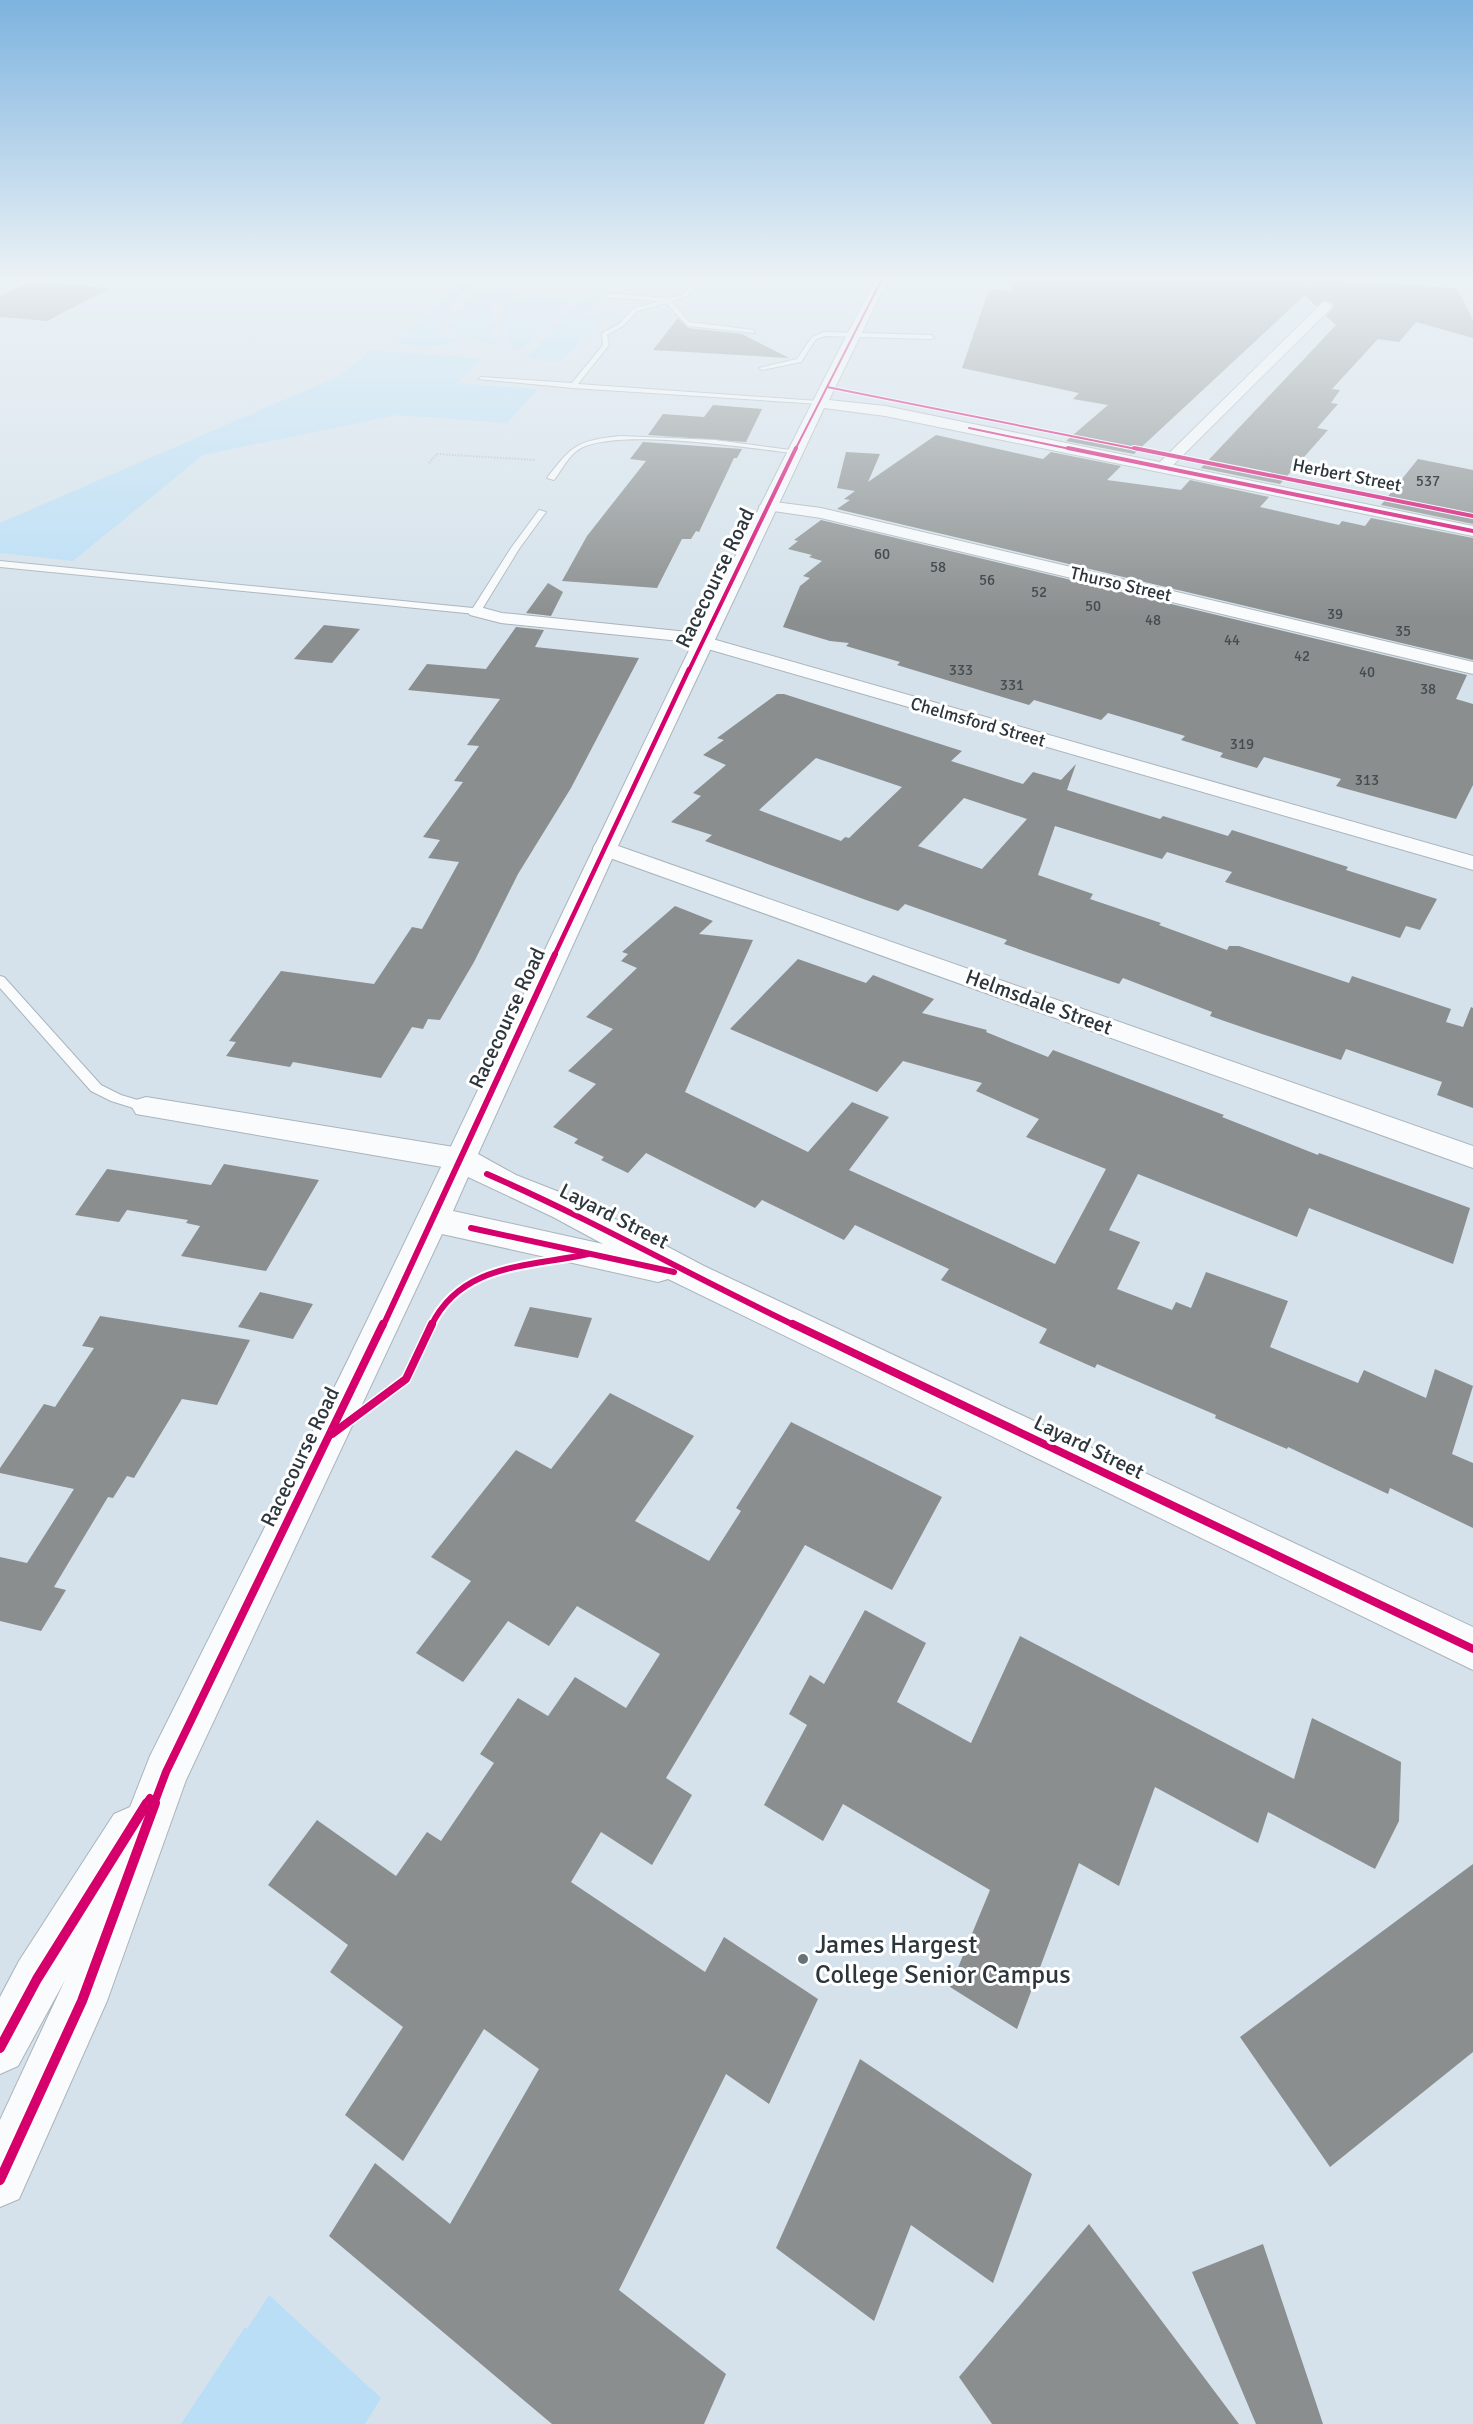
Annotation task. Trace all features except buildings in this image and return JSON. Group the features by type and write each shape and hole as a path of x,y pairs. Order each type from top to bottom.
{"street":[{"name":"Racecourse Road","path":"0,2180 82,2001 166,1772 432,1219 702,642 824,392"},
{"path":"1168,462 1239,392"},
{"name":"Herbert Street","path":"823,395 885,411 1473,516"},
{"name":"Herbert Street","path":"1168,462 1473,531"},
{"name":"Thurso Street","path":"767,506 821,513 1473,668"},
{"name":"Chelmsford Street","path":"476,611 501,618 681,636 1473,863"},
{"name":"Helmsdale Street","path":"604,848 1473,1157"},
{"name":"Layard Street","path":"146,1107 460,1159 505,1183 565,1208 692,1276 1473,1649"},
{"name":"Layard Street","path":"432,1219 692,1276"},
{"name":"Racecourse Road","path":"0,2048 37,1979 166,1772"}],"lane":[{"path":"743,392 823,395"},
{"path":"551,478 575,449 604,439 644,439 794,451"},
{"path":"0,564 476,611 515,548 542,512"},
{"path":"0,980 96,1088 116,1098 146,1107"}],"path":[{"path":"429,462 436,454 543,461"}],"shaded area":[{"path":"302,392 535,392 507,423 397,415 203,455 73,561 0,553 0,523"},
{"path":"269,2295 381,2398 365,2424 181,2424"}],"cycle path":[{"path":"0,2180 82,2001 166,1772 392,1306 604,848 767,506 825,392"},
{"path":"853,392 1473,516"},
{"path":"969,428 1473,531"},
{"path":"487,1174 565,1208 692,1276 1473,1649"},
{"path":"471,1228 674,1272"},
{"path":"332,1434 406,1379 439,1309 468,1282 514,1265 541,1264 588,1254"},
{"path":"0,2048 37,1979 150,1798"}],"place":[{"name":"James Hargest College Senior Campus","path":"803,1959"}]}
